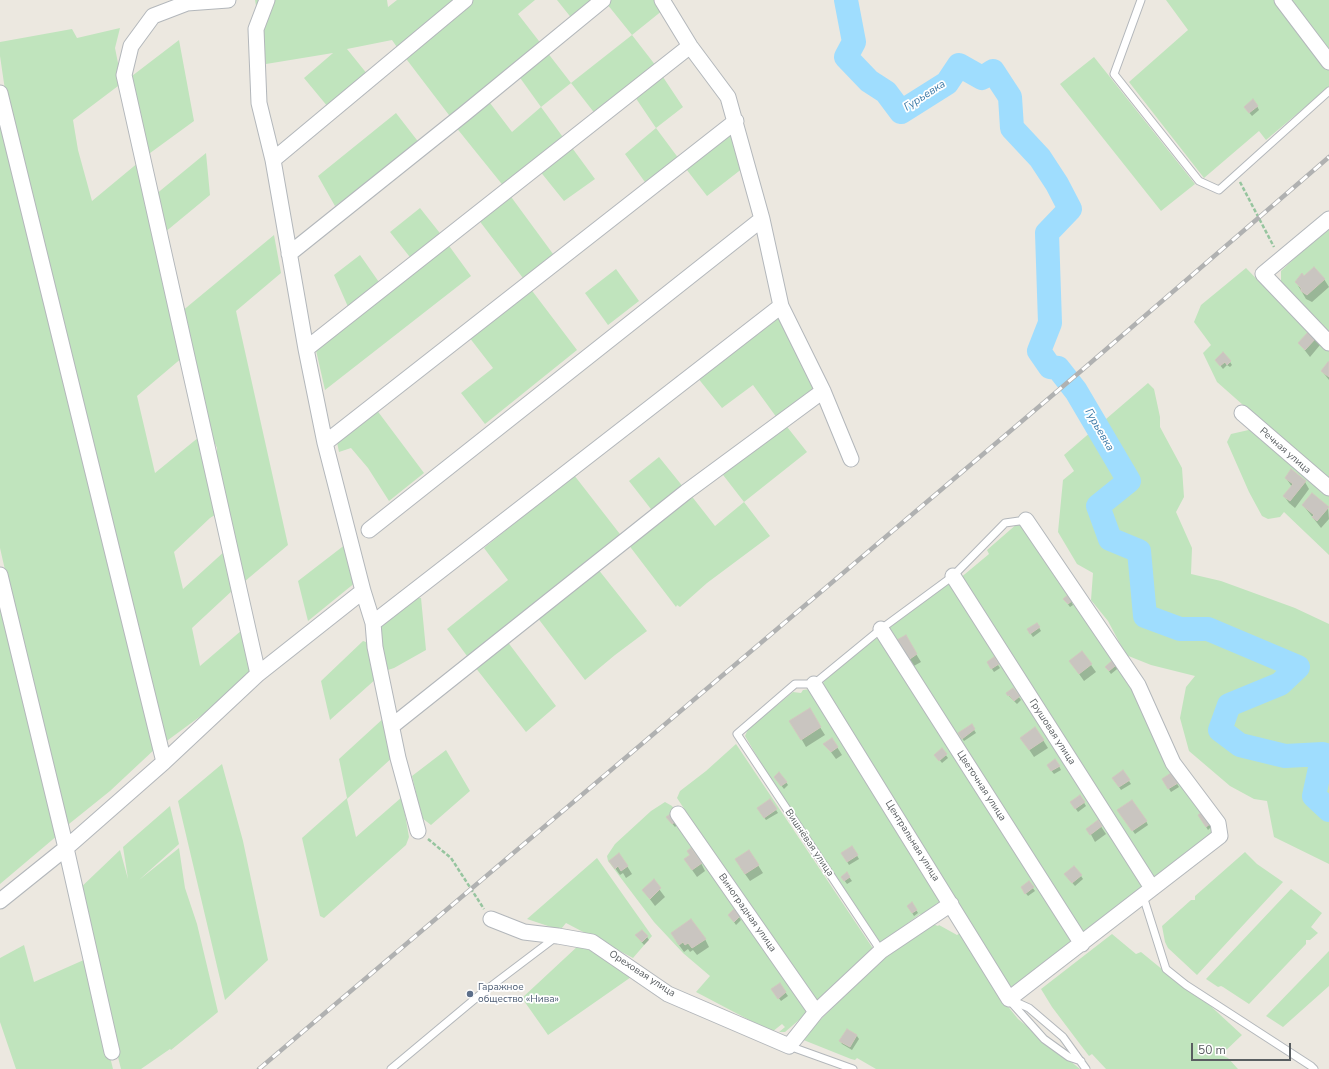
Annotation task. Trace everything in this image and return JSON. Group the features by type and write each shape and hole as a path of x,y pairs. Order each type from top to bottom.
{"street":[{"path":"228,0 187,3 153,16 131,46 124,75 258,674"},
{"path":"267,0 256,29 259,103 273,160 306,349 325,443 363,591 373,623 375,647 398,758 418,831"},
{"path":"273,160 465,0"},
{"path":"289,254 464,114 602,0"},
{"path":"662,0 690,46 728,98 736,121 762,219 781,306 823,391 851,459"},
{"path":"1282,0 1329,62"},
{"path":"306,349 690,46"},
{"path":"0,93 164,762"},
{"path":"325,443 736,121"},
{"path":"369,530 762,219"},
{"path":"1329,219 1263,274 1329,342"},
{"path":"373,623 781,306"},
{"path":"392,726 686,492 823,391"},
{"name":"Речная улица","path":"1242,413 1329,488"},
{"path":"1009,999 1220,836 1218,823 1173,763 1138,685 1026,520"},
{"path":"0,574 66,848 112,1052"},
{"name":"Грушовая улица","path":"953,576 1148,892"},
{"path":"0,901 66,848 164,762 258,674 363,591"},
{"name":"Цветочная улица","path":"881,629 1082,944"},
{"name":"Центральная улица","path":"814,684 1009,999"},
{"name":"Виноградная улица","path":"678,814 816,1012"},
{"path":"789,1046 816,1012 881,951 951,904"},
{"name":"Ореховая улица","path":"491,919 524,932 592,942 668,994 789,1046"}],"lane":[{"path":"1141,0 1114,74 1199,181 1219,190 1329,91"},
{"path":"814,684 881,629 953,576 1005,523 1026,520"},
{"name":"Вишнёвая улица","path":"814,684 795,684 737,734 881,951"},
{"path":"1148,892 1166,969 1314,1069"},
{"path":"391,1069 482,993 558,936"},
{"path":"1009,999 1044,1039 1069,1057 1081,1061"},
{"path":"1009,999 1030,1008 1063,1037 1086,1069"},
{"path":"789,1046 853,1069"}],"path":[{"path":"1236,175 1281,259"},
{"path":"418,831 451,858 491,919"}],"green space":[{"path":"255,0 387,0 388,7 397,0 459,0 399,50 392,40 347,49 368,75 328,107 304,78 333,53 266,64"},
{"path":"471,0 535,0 518,14 542,45 452,119 404,56"},
{"path":"557,0 598,0 573,20"},
{"path":"611,0 655,0 663,10 632,35 607,4"},
{"path":"1166,0 1275,0 1329,69 1329,87 1266,140 1259,131 1204,178 1129,82 1188,30"},
{"path":"1288,0 1329,0 1329,52"},
{"path":"120,28 115,48 122,83 73,120 78,150 92,201 139,162 183,357 137,396 155,473 199,437 218,513 210,518 174,552 183,589 226,550 234,589 192,628 200,666 242,630 252,670 213,707 164,743 5,90 0,56 0,42 72,29 77,38"},
{"path":"632,35 656,66 596,115 571,83"},
{"path":"179,40 194,121 146,156 128,79"},
{"path":"547,52 571,83 541,107 518,75"},
{"path":"1094,57 1195,184 1161,211 1060,84"},
{"path":"661,74 683,107 656,128 633,94"},
{"path":"487,99 512,132 541,107 565,140 505,188 455,126"},
{"path":"0,113 156,748 110,791 64,828 0,548"},
{"path":"396,113 420,144 335,206 318,176"},
{"path":"656,128 679,159 647,185 625,154"},
{"path":"730,134 734,135 743,168 707,196 683,165"},
{"path":"570,145 595,179 564,201 539,170"},
{"path":"206,153 210,195 164,233 155,195"},
{"path":"509,194 556,258 526,282 478,219"},
{"path":"420,208 443,237 413,261 390,232"},
{"path":"1329,226 1329,334 1281,285 1281,271"},
{"path":"274,235 281,273 236,311 288,545 244,582 217,467 217,448 208,428 181,312"},
{"path":"447,243 471,276 325,390 315,346"},
{"path":"360,255 381,285 349,309 334,275"},
{"path":"1246,268 1279,302 1329,348 1329,481 1217,382 1203,353 1211,345 1194,322 1201,305"},
{"path":"616,269 639,301 608,325 585,293"},
{"path":"530,288 577,350 485,424 461,393 493,368 469,337"},
{"path":"774,317 782,319 815,389 777,418 753,385 722,408 697,377"},
{"path":"1148,383 1154,389 1160,417 1160,427 1182,468 1184,497 1176,512 1192,548 1191,574 1221,581 1295,608 1329,624 1329,864 1274,837 1267,801 1254,799 1230,786 1189,751 1180,718 1186,687 1195,676 1151,665 1126,655 1108,621 1091,600 1093,573 1077,564 1058,532 1063,480 1074,471 1064,455"},
{"path":"376,409 424,473 389,501 368,468 351,448 339,452 337,442"},
{"path":"784,423 807,452 744,502 720,471"},
{"path":"1253,429 1329,493 1329,555 1284,512 1280,517 1268,519 1262,516 1249,492 1227,442 1231,434"},
{"path":"659,457 684,488 654,513 629,481"},
{"path":"574,475 623,538 470,660 447,629 508,580 484,548"},
{"path":"690,494 715,526 744,502 770,536 707,583 680,607 677,605 676,607 628,544"},
{"path":"1018,523 1035,541 1092,623 1207,814 1214,835 1153,882 959,579 989,554 987,550"},
{"path":"346,544 356,582 308,621 298,581"},
{"path":"598,569 647,631 585,680 537,617"},
{"path":"944,584 951,584 1145,886 1082,936 889,628"},
{"path":"0,588 58,835 0,884"},
{"path":"415,597 421,598 426,650 388,670 380,637 381,621"},
{"path":"874,638 881,639 1074,942 1011,988 820,688 826,678"},
{"path":"363,641 369,643 377,678 330,720 321,681"},
{"path":"507,641 556,706 526,732 475,667"},
{"path":"810,689 941,900 935,907 922,915 920,914 883,942 880,942 857,908 762,765 745,736 748,729 793,692 801,693 803,690"},
{"path":"386,716 394,756 347,799 356,837 402,797 409,837 406,845 324,918 320,916 302,838 347,798 339,759"},
{"path":"736,744 872,947 872,950 817,1002 750,908 677,798 680,791 706,771"},
{"path":"446,750 470,791 431,825 422,818 412,776"},
{"path":"222,764 243,841 268,960 225,1000 178,801"},
{"path":"665,802 672,806 806,1010 806,1014 785,1032 779,1032 785,1027 782,1024 772,1032 696,992 710,976 683,953 654,922 608,861 607,856 615,844 651,811"},
{"path":"170,806 179,844 139,880 179,848 185,888 197,924 218,1012 171,1050 170,1049 141,1069 121,1069 76,892 120,850 128,879 123,847"},
{"path":"1245,852 1257,864 1283,882 1197,975 1168,948 1165,942 1162,926 1191,900 1195,900 1195,896"},
{"path":"597,858 652,936 633,958 566,923 561,929 557,929 527,919"},
{"path":"1291,889 1322,913 1311,927 1318,933 1310,940 1306,940 1306,944 1249,1004 1223,987 1218,987 1206,979"},
{"path":"930,923 939,925 957,935 960,933 1002,999 1018,1019 1080,1069 876,1069 857,1058 855,1060 851,1059 801,1039 878,963"},
{"path":"1112,934 1136,954 1141,952 1191,993 1203,999 1242,1035 1221,1055 1228,1058 1238,1069 1106,1069 1092,1054 1089,1056 1052,1007 1041,989"},
{"path":"24,945 34,982 86,959 113,1069 16,1069 0,1022 0,958"},
{"path":"579,945 604,956 634,975 548,1035 522,998"},
{"path":"1329,951 1329,986 1283,1027 1266,1016"}],"building":[{"path":"1253,99 1258,106 1249,113 1244,107"},
{"path":"1314,267 1325,279 1307,295 1301,291 1301,288 1295,282 1302,273 1304,276"},
{"path":"1310,330 1317,337 1305,350 1298,343"},
{"path":"1223,352 1231,361 1227,365 1225,362 1220,366 1215,360"},
{"path":"1329,362 1329,377 1321,371"},
{"path":"1291,469 1306,481 1290,501 1283,496 1293,484 1285,478"},
{"path":"1312,493 1329,507 1317,521 1312,517 1314,515 1302,505"},
{"path":"1068,595 1072,601 1068,604 1063,599"},
{"path":"1037,623 1040,627 1030,634 1027,629"},
{"path":"906,635 917,654 907,661 895,641"},
{"path":"1082,651 1092,664 1079,674 1069,661"},
{"path":"994,657 999,664 991,669 987,662"},
{"path":"1115,658 1121,661 1109,671 1105,667"},
{"path":"1013,688 1020,696 1014,701 1006,693"},
{"path":"810,708 821,727 801,740 789,721"},
{"path":"972,724 975,729 962,739 958,733"},
{"path":"1035,727 1044,740 1029,750 1020,738"},
{"path":"832,738 838,747 831,752 823,744"},
{"path":"942,748 947,754 939,761 934,755"},
{"path":"1055,759 1060,766 1051,771 1047,765"},
{"path":"1123,770 1130,780 1119,787 1112,778"},
{"path":"779,772 787,782 781,786 774,777"},
{"path":"1171,773 1178,783 1168,789 1162,779"},
{"path":"1080,795 1085,802 1075,809 1070,802"},
{"path":"770,799 777,809 764,818 757,808"},
{"path":"1132,800 1147,821 1132,831 1117,810"},
{"path":"1202,812 1210,824 1206,827 1198,815"},
{"path":"672,813 678,820 672,824 666,817"},
{"path":"1098,820 1102,826 1090,835 1086,829"},
{"path":"852,846 858,855 847,862 841,853"},
{"path":"691,848 702,863 692,870 684,859 690,855 687,851"},
{"path":"749,850 759,865 745,874 735,859"},
{"path":"619,853 628,866 621,871 618,866 615,869 609,861"},
{"path":"1074,866 1082,875 1072,883 1064,874"},
{"path":"847,872 850,877 844,881 841,877"},
{"path":"654,879 661,888 650,899 642,890"},
{"path":"1029,881 1034,887 1025,894 1021,887"},
{"path":"912,902 917,910 912,913 907,906"},
{"path":"734,909 740,916 734,922 728,915"},
{"path":"691,919 706,939 692,948 688,943 685,945 683,942 679,945 671,933"},
{"path":"642,930 648,936 642,942 635,935"},
{"path":"780,983 786,992 778,999 771,989"},
{"path":"847,1029 857,1035 850,1047 839,1041"}],"waterway":[{"name":"Гурьевка","path":"846,0 854,42 846,57 869,81 886,92 901,112 947,83 959,65 982,78 993,71 1010,97 1012,128 1040,158 1057,184 1070,209 1047,233 1050,323 1039,351 1050,367 1058,368 1076,391 1129,481 1098,506 1110,539 1139,551 1145,616 1180,629 1208,629 1298,667 1280,684 1229,705 1220,730 1240,745 1285,756 1323,754 1314,796 1329,810"}],"railway":[{"path":"259,1069 1081,371 1329,157"}],"place":[{"name":"Гаражное общество «Нива»","path":"470,994"}]}
